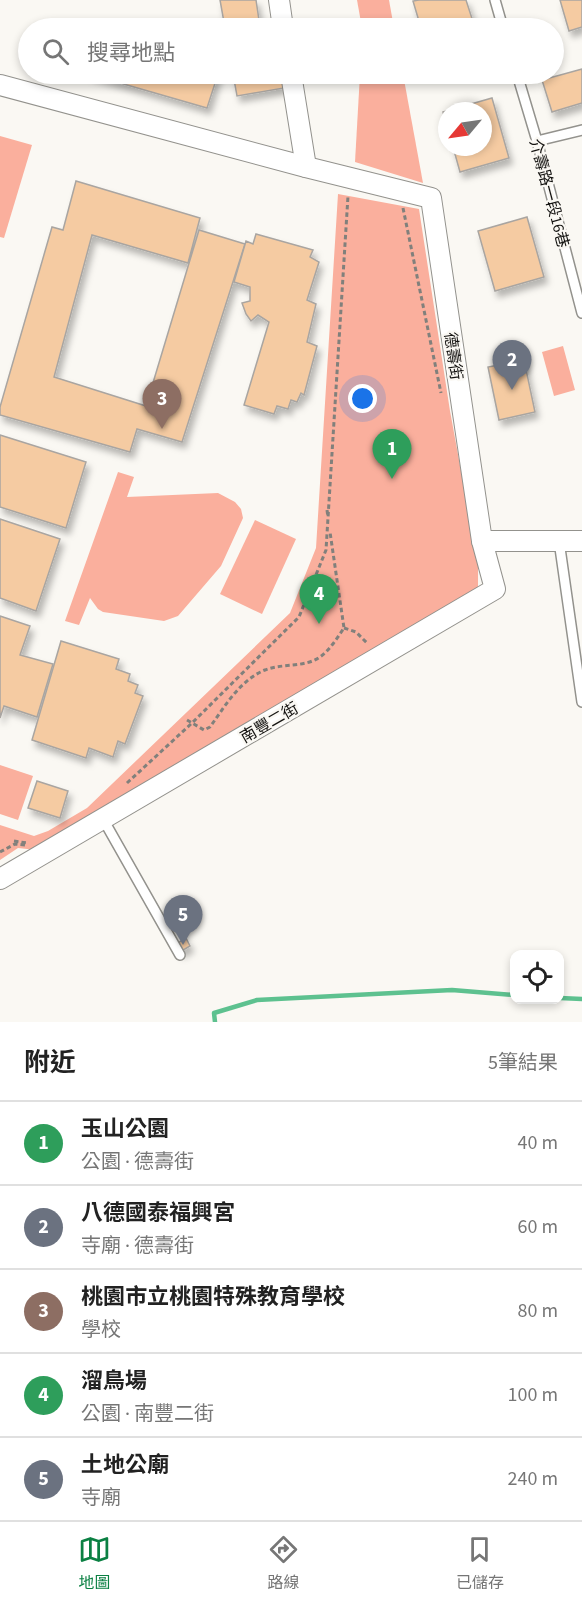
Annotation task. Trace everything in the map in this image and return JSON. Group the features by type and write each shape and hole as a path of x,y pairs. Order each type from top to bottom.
{"street":[{"path":"279,0 282,18"},
{"path":"293,84 306,167"},
{"name":"德壽街","path":"0,85 431,198 482,541"},
{"path":"482,541 582,542"},
{"name":"南豐二街","path":"0,879 495,589 482,541"}],"lane":[{"path":"495,0 500,18"},
{"name":"介壽路一段16巷","path":"520,84 582,313"},
{"path":"537,141 582,130"},
{"path":"559,541 582,702"},
{"path":"103,819 180,955"}],"path":[{"path":"138,780 127,785 299,617 326,550 348,189"},
{"path":"402,204 442,399"},
{"path":"187,720 204,730 210,727 236,692 250,679 264,670 284,664 311,662 319,658 344,628 327,510"},
{"path":"344,628 356,632 370,647"},
{"path":"14,841 38,844"},
{"path":"0,852 15,844 26,845"}],"shaded area":[{"path":"357,0 389,0 392,18 360,18"},
{"path":"359,84 405,84 423,183 355,162"},
{"path":"0,136 32,145 4,238 0,237"},
{"path":"338,194 419,209 450,411 478,563 478,590 36,850 18,848 0,860 0,825 34,836 48,831 87,808 290,613 316,548"},
{"path":"563,346 575,390 554,396 542,352"},
{"path":"118,472 134,477 127,497 218,493 235,502 241,509 243,518 221,566 178,616 164,621 103,612 90,598 79,625 65,621"},
{"path":"255,520 296,539 262,614 220,594"},
{"path":"0,765 33,776 18,820 0,814"}],"building":[{"path":"220,0 256,0 259,18 223,18"},
{"path":"466,0 472,18 418,18 413,1"},
{"path":"560,0 582,0 582,27 569,31"},
{"path":"582,69 582,103 552,112 543,84 564,84 564,74"},
{"path":"124,84 215,84 207,108"},
{"path":"235,84 283,84 284,88 237,96"},
{"path":"492,98 509,158 460,172 456,156 492,156 492,102 478,102"},
{"path":"76,181 200,218 188,263 92,235 54,377 146,406 199,230 245,244 182,442 137,429 130,452 0,415 0,407 52,227 63,230"},
{"path":"527,217 544,277 495,291 478,231"},
{"path":"256,234 313,250 310,257 319,262 307,300 316,304 307,342 317,346 304,395 301,393 297,402 291,400 288,409 277,406 274,414 244,405 269,322 258,315 251,321 242,303 250,301 250,287 234,282 246,241 253,244"},
{"path":"524,360 535,412 499,420 488,367"},
{"path":"0,435 86,462 66,528 0,507"},
{"path":"0,519 60,539 36,611 0,598"},
{"path":"0,616 30,626 20,655 53,664 37,717 4,706 0,718"},
{"path":"61,641 119,659 116,669 130,674 128,681 138,685 135,693 143,696 125,744 118,741 113,757 89,748 86,758 32,740"},
{"path":"37,781 68,791 60,818 28,808"},
{"path":"186,938 190,946 180,952 176,944"}],"waterway":[{"path":"215,1022 214,1013 257,1000 452,990 510,995"},
{"path":"564,998 582,999"}],"place":[{"name":"八德國泰福興宮","path":"512,390"},
{"name":"桃園市立桃園特殊教育學校","path":"162,429"},
{"name":"玉山公園","path":"392,479"},
{"name":"溜鳥場","path":"319,624"},
{"name":"土地公廟","path":"183,945"}]}
